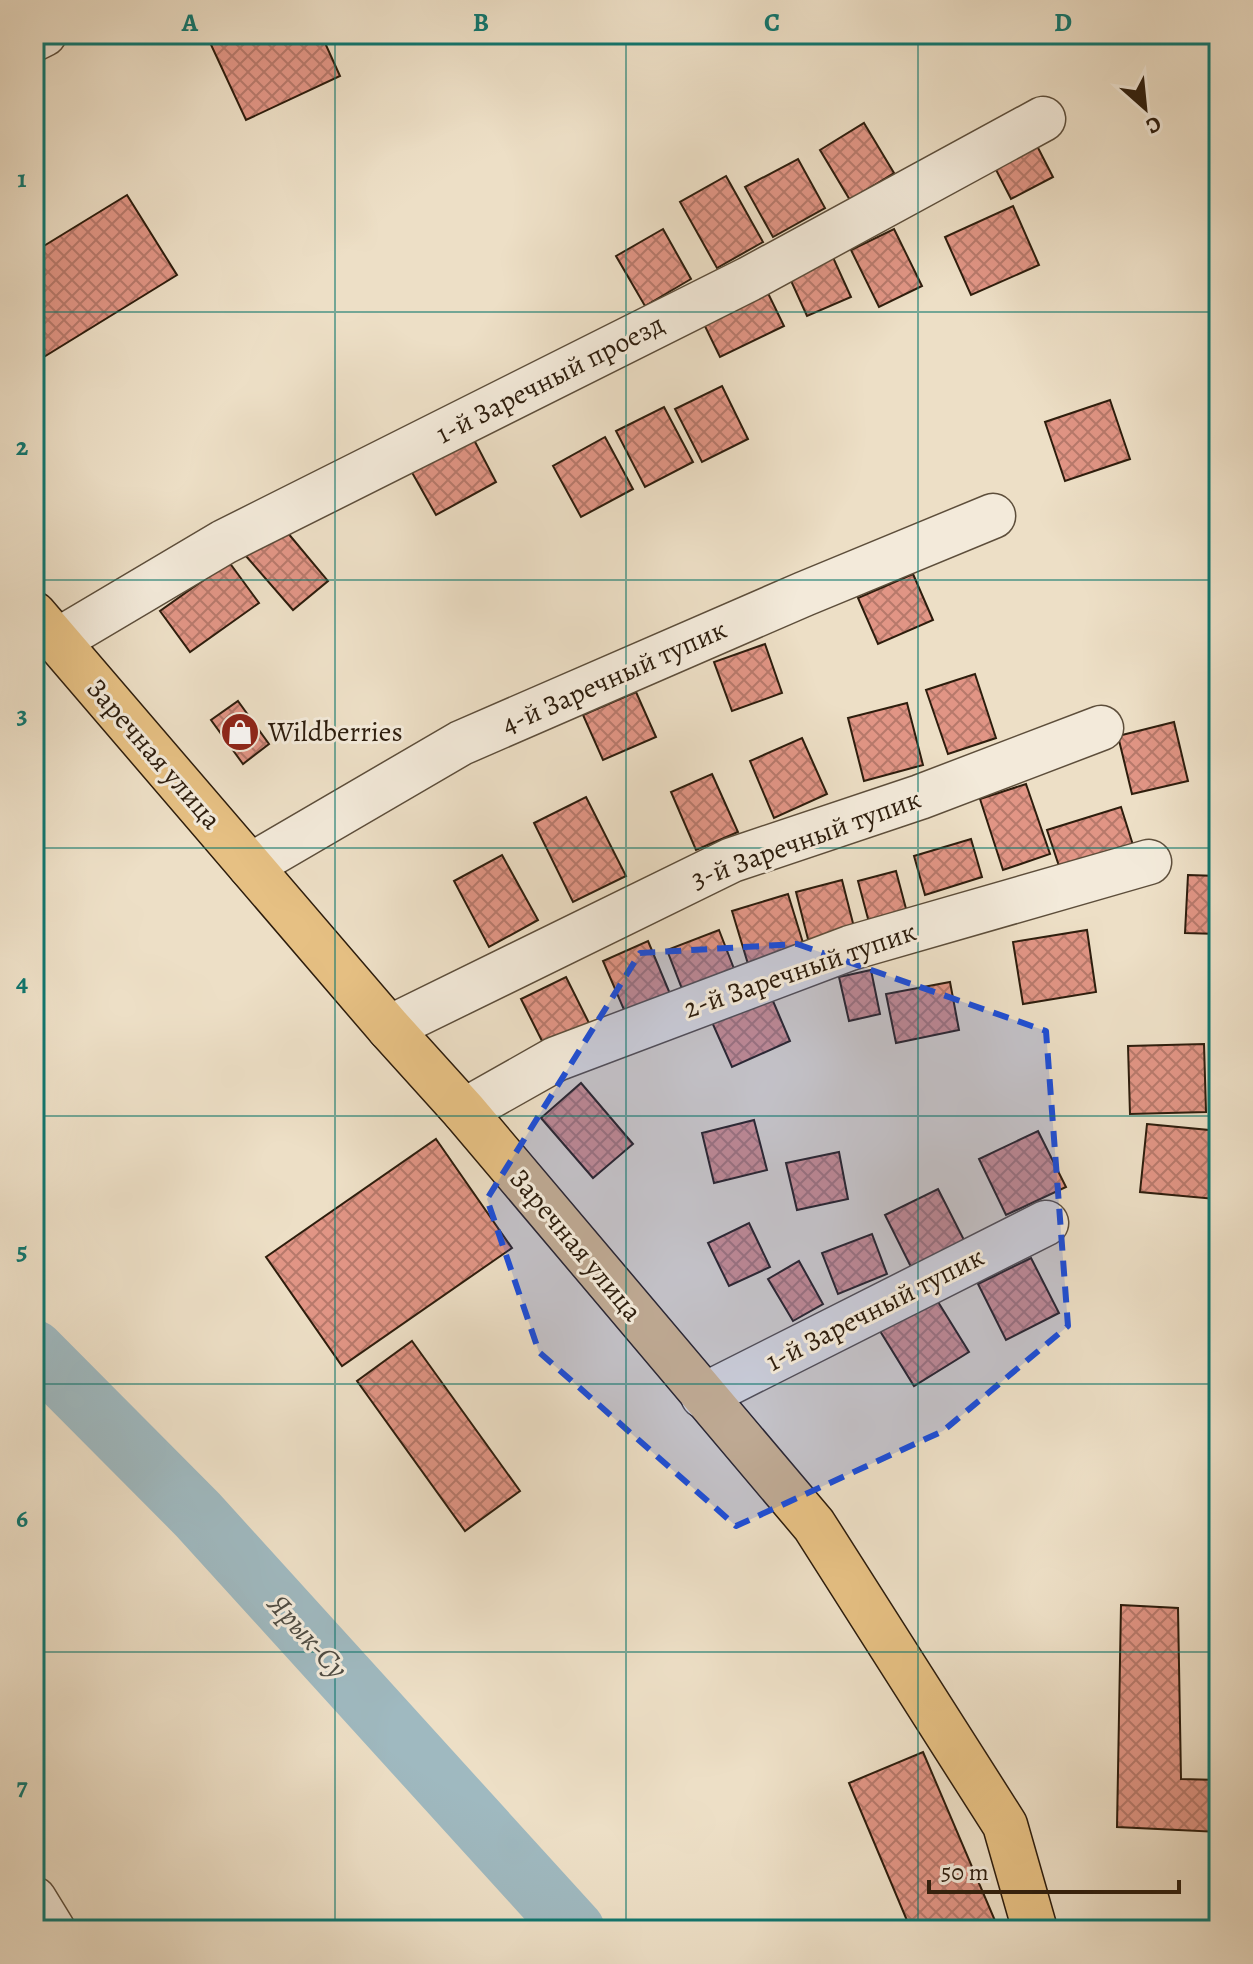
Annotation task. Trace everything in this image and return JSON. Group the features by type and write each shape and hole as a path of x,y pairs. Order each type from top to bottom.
{"main road":[{"name":"Заречная улица","path":"46,627 389,1028 464,1111 814,1525 1005,1825 1035,1930"}],"street":[{"path":"34,39 44,34"},
{"name":"1-й Заречный проезд","path":"46,627 224,542 749,279 1043,119"},
{"name":"4-й Заречный тупик","path":"250,866 461,743 804,594 993,516"},
{"name":"3-й Заречный тупик","path":"389,1028 732,860 920,797 1101,728"},
{"name":"2-й Заречный тупик","path":"464,1111 556,1059 850,948 1149,862"},
{"name":"1-й Заречный тупик","path":"703,1396 1046,1223"},
{"path":"34,1899 53,1930"}],"highlighted area":[{"path":"797,944 1046,1031 1068,1326 943,1431 736,1526 539,1352 487,1199 640,953"}],"building":[{"path":"206,34 321,34 340,76 246,120"},
{"path":"864,123 894,173 850,200 820,150"},
{"path":"1034,140 1053,177 1011,199 992,162"},
{"path":"798,159 825,208 773,237 745,187"},
{"path":"726,176 763,242 717,268 680,202"},
{"path":"127,195 177,275 34,363 34,252"},
{"path":"1013,206 1039,265 971,295 945,237"},
{"path":"663,229 691,279 645,306 616,256"},
{"path":"894,229 922,286 879,307 851,250"},
{"path":"831,253 851,297 807,316 787,272"},
{"path":"764,285 784,326 720,357 700,316"},
{"path":"722,386 748,439 702,462 675,409"},
{"path":"1110,400 1130,459 1065,481 1045,422"},
{"path":"664,407 693,462 645,487 616,431"},
{"path":"472,436 496,482 436,515 410,469"},
{"path":"605,437 633,489 581,517 553,466"},
{"path":"282,526 328,581 293,610 246,556"},
{"path":"229,562 259,603 190,652 160,611"},
{"path":"913,574 933,620 878,644 858,598"},
{"path":"765,644 782,693 732,711 714,662"},
{"path":"975,674 996,738 948,754 926,690"},
{"path":"636,692 656,737 603,760 583,715"},
{"name":"Wildberries","path":"238,701 269,744 243,764 211,720"},
{"path":"907,703 923,765 864,781 848,718"},
{"path":"1174,722 1188,781 1132,794 1118,736"},
{"path":"802,738 827,794 774,818 750,761"},
{"path":"712,774 738,832 696,850 671,792"},
{"path":"1026,784 1050,854 1003,870 980,799"},
{"path":"586,797 626,876 573,902 534,823"},
{"path":"1121,807 1133,845 1060,869 1047,830"},
{"path":"971,839 982,877 925,895 914,856"},
{"path":"502,855 538,920 489,947 454,881"},
{"path":"896,871 909,920 871,930 858,881"},
{"path":"1188,875 1219,876 1219,934 1185,933"},
{"path":"842,880 856,935 810,947 796,892"},
{"path":"788,894 804,946 748,964 732,911"},
{"path":"719,930 736,974 684,994 667,950"},
{"path":"1087,930 1096,992 1023,1004 1013,942"},
{"path":"648,941 673,1001 628,1019 603,961"},
{"path":"871,970 880,1014 849,1021 839,977"},
{"path":"566,977 594,1033 549,1055 521,999"},
{"path":"950,982 959,1030 896,1043 886,994"},
{"path":"770,994 790,1041 732,1067 711,1020"},
{"path":"1204,1044 1206,1112 1130,1114 1128,1046"},
{"path":"581,1083 633,1144 593,1178 541,1118"},
{"path":"754,1120 767,1170 714,1183 702,1133"},
{"path":"1147,1124 1219,1131 1215,1199 1140,1192"},
{"path":"1038,1131 1066,1187 1006,1215 979,1159"},
{"path":"436,1139 512,1248 342,1366 266,1257"},
{"path":"839,1152 848,1199 797,1210 786,1163"},
{"path":"938,1189 964,1240 911,1267 885,1215"},
{"path":"749,1223 770,1267 729,1286 708,1243"},
{"path":"872,1234 887,1274 838,1294 822,1253"},
{"path":"1031,1258 1059,1313 1006,1340 978,1284"},
{"path":"799,1261 823,1304 793,1321 768,1279"},
{"path":"935,1297 969,1352 914,1386 880,1331"},
{"path":"412,1341 520,1491 465,1531 357,1381"},
{"path":"1121,1605 1178,1608 1181,1779 1219,1780 1219,1832 1117,1827"},
{"path":"923,1752 999,1930 911,1930 849,1783"}],"waterway":[{"name":"Ярык-Су","path":"34,1350 198,1515 575,1930"}],"place":[{"name":"Wildberries","path":"240,732"}]}
